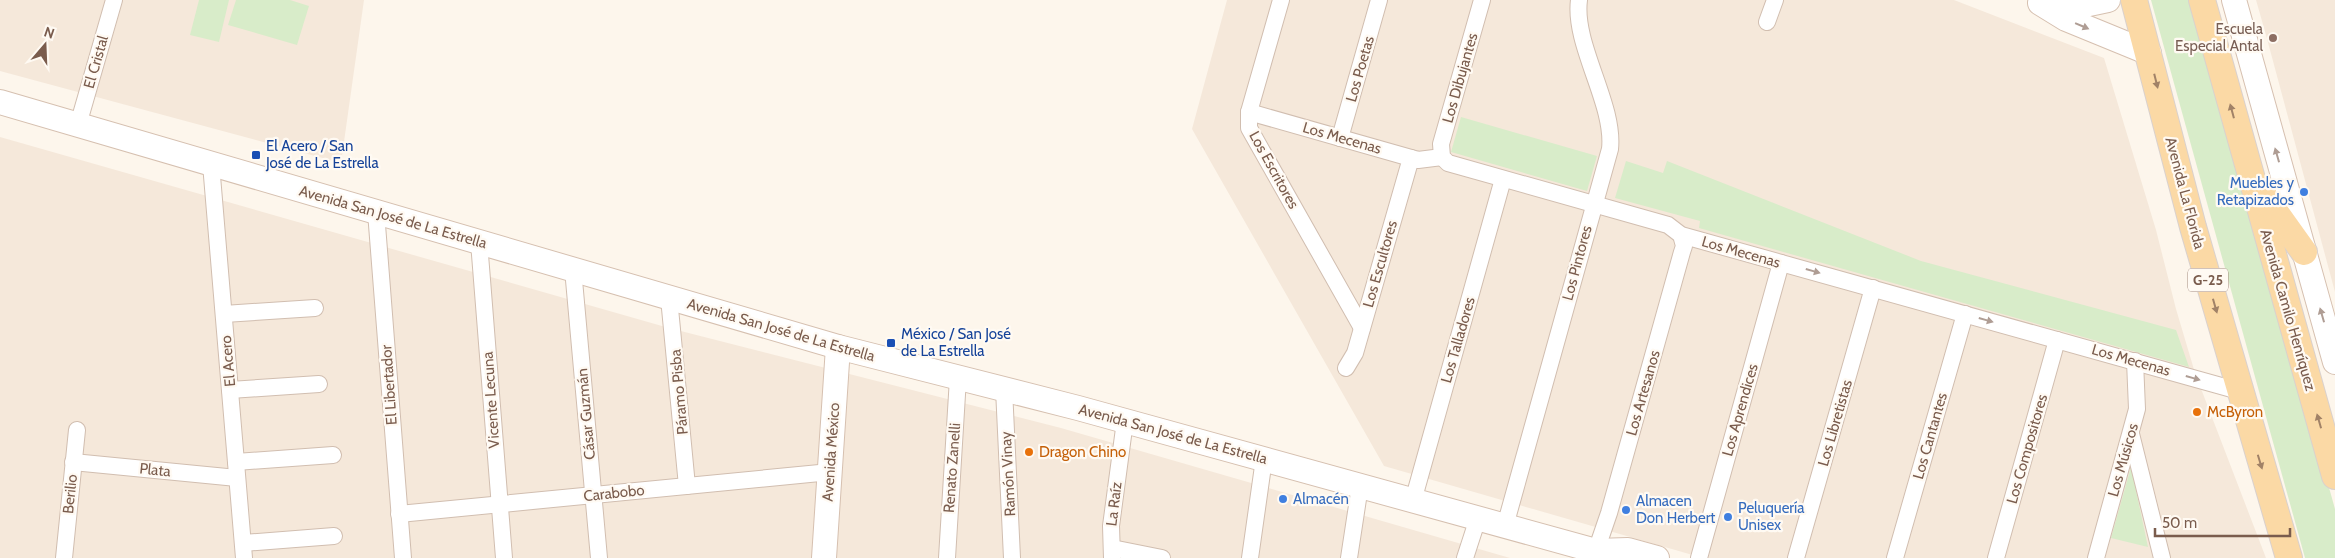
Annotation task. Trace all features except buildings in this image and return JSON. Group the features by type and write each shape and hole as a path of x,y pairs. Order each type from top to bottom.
{"main road":[{"path":"2036,1 2075,7 2108,0"},
{"name":"Avenida La Florida","path":"2134,0 2193,227 2289,558"},
{"name":"Avenida Camilo Henríquez","path":"2202,0 2335,476"},
{"name":"Avenida Camilo Henríquez","path":"2234,0 2335,362"},
{"path":"2036,1 2073,22 2149,53"},
{"name":"Avenida San José de La Estrella","path":"0,102 838,347 1126,421 1478,518 1593,554 1628,550 1657,558"},
{"path":"2250,175 2304,252"},
{"name":"Avenida México","path":"824,558 838,347"}],"street":[{"name":"El Cristal","path":"78,125 114,0"},
{"name":"Los Escritores","path":"1281,0 1249,112 1249,128 1362,328"},
{"name":"Los Poetas","path":"1340,138 1379,0"},
{"name":"Los Dibujantes","path":"1442,157 1441,144 1482,0"},
{"name":"Los Pintores","path":"1505,526 1610,149 1610,133 1580,26 1578,0"},
{"path":"1767,22 1775,0"},
{"name":"Los Mecenas","path":"1249,112 1410,158 1426,160 1442,157 1452,165 1668,225 1682,235 2239,390"},
{"name":"Los Escultores","path":"1346,368 1353,359 1410,158"},
{"name":"El Acero","path":"211,164 243,551"},
{"name":"Los Talladores","path":"1413,501 1503,179"},
{"name":"El Libertador","path":"376,212 403,558"},
{"name":"Los Artesanos","path":"1593,554 1609,513 1684,246 1682,235"},
{"name":"Vicente Lecuna","path":"479,242 504,558"},
{"name":"Los Aprendices","path":"1699,558 1781,263"},
{"name":"Cásar Guzmán","path":"573,269 599,558"},
{"name":"Los Libretistas","path":"1796,558 1873,288"},
{"name":"Páramo Pisba","path":"669,298 687,486"},
{"path":"224,314 315,308"},
{"name":"Los Cantantes","path":"1896,558 1966,314"},
{"name":"Los Compositores","path":"1996,558 2057,340"},
{"name":"Los Músicos","path":"2096,558 2138,409 2135,361"},
{"name":"Renato Zanelli","path":"947,558 958,378"},
{"path":"230,390 319,384"},
{"name":"Ramón Vinay","path":"1004,389 1012,558"},
{"name":"La Raíz","path":"1112,553 1111,526 1126,421"},
{"name":"Berilio","path":"64,558 77,430"},
{"path":"2131,434 2162,558"},
{"name":"Plata","path":"73,462 237,470 333,455"},
{"path":"1250,558 1264,459"},
{"name":"Carabobo","path":"399,514 830,472"},
{"path":"1349,558 1360,486"},
{"path":"1465,558 1478,518"},
{"path":"243,551 334,536"},
{"path":"1112,553 1162,558"}],"shaded area":[{"path":"0,0 364,0 341,163 0,71"},
{"path":"1227,0 1954,0 2104,58 2156,230 2195,373 2266,558 1703,558 1384,466 1192,129"},
{"path":"2256,0 2335,0 2335,292 2266,35"},
{"path":"0,137 669,328 1061,428 1510,558 0,558"}],"green space":[{"path":"199,0 229,0 219,42 190,35"},
{"path":"236,0 290,0 309,6 297,45 228,25"},
{"path":"2151,0 2192,0 2335,509 2335,558 2305,558"},
{"path":"1461,117 1597,156 1587,191 1451,152"},
{"path":"1626,161 1663,173 1667,161 1921,261 2176,330 2189,367 1699,228 1700,221 1615,198"},
{"path":"2131,467 2148,547 2111,538"}],"place":[{"name":"Escuela Especial Antal","path":"2273,38"},
{"name":"El Acero / San José de La Estrella","path":"256,155"},
{"name":"Muebles y Retapizados","path":"2304,192"},
{"name":"México / San José de La Estrella","path":"891,343"},
{"name":"McByron","path":"2197,412"},
{"name":"Dragon Chino","path":"1029,452"},
{"name":"Almacén","path":"1283,499"},
{"name":"Almacen Don Herbert","path":"1626,510"},
{"name":"Peluquería Unisex","path":"1728,517"}]}
